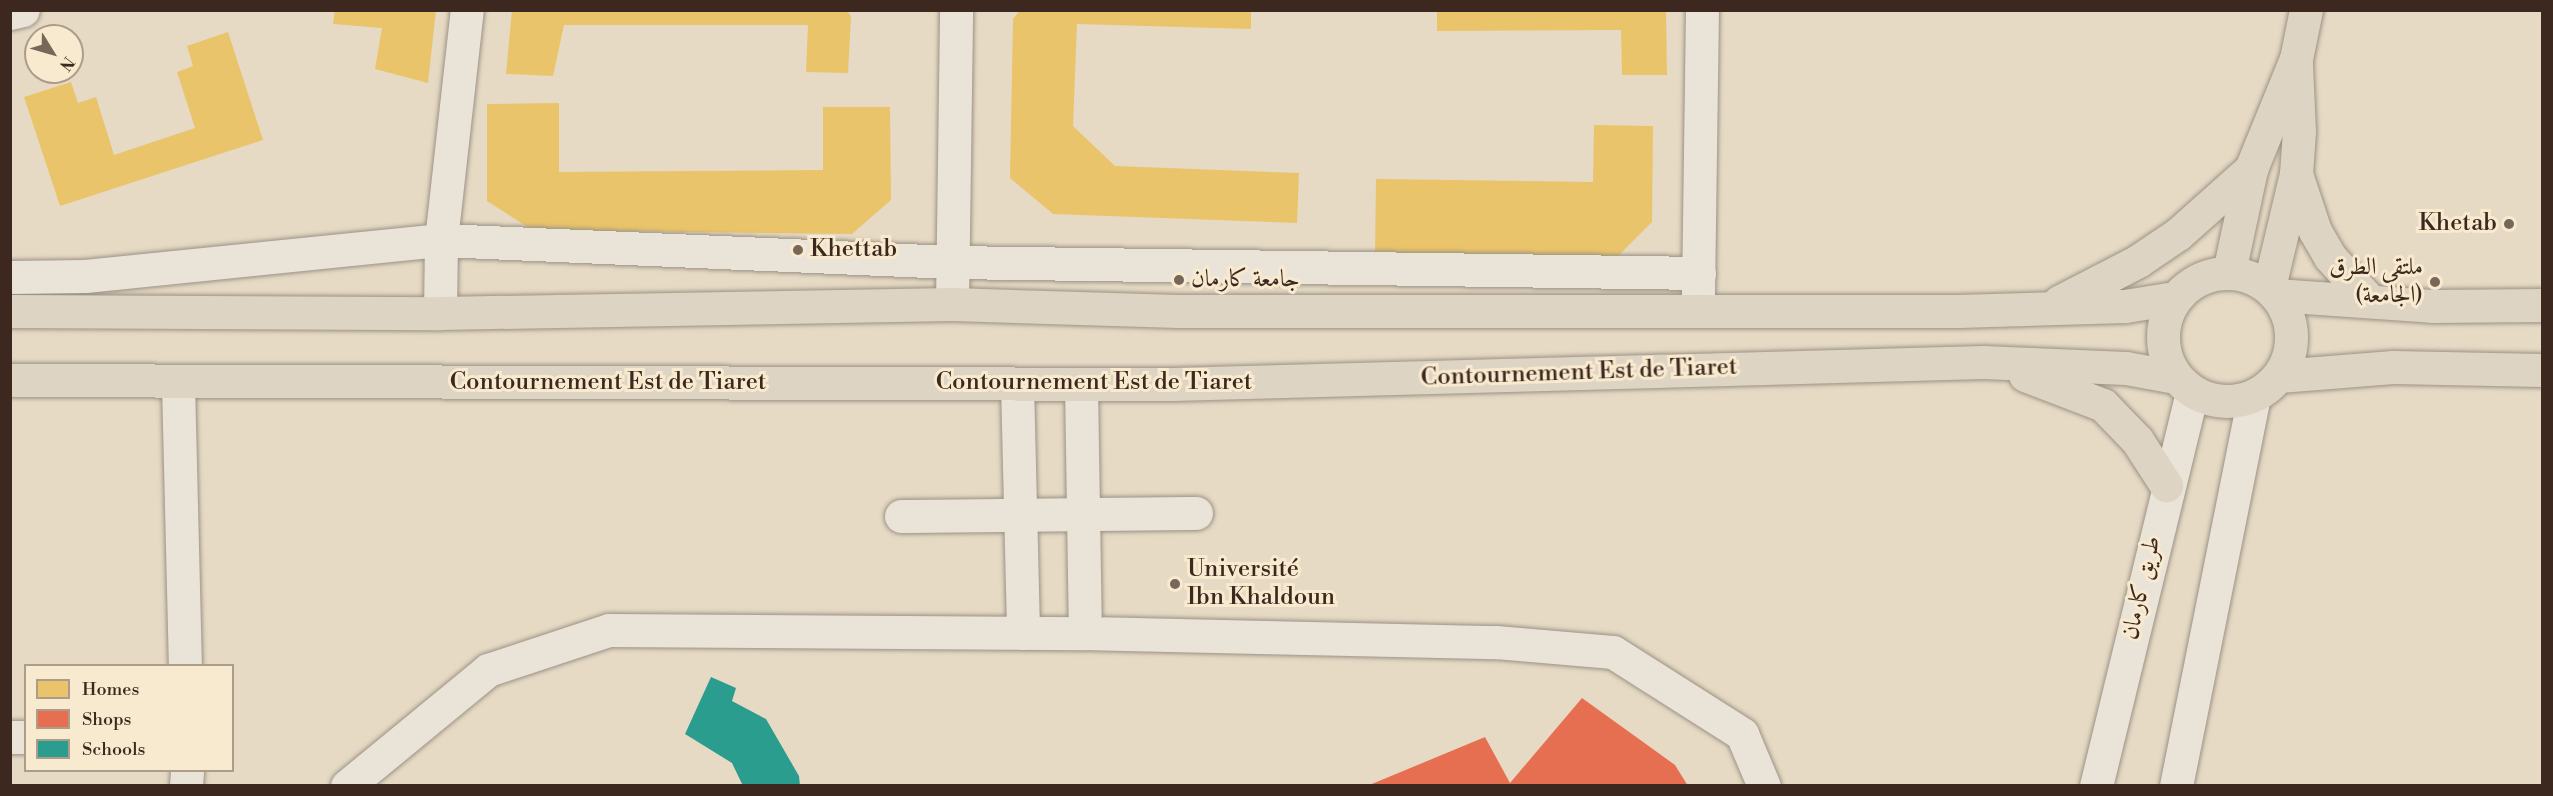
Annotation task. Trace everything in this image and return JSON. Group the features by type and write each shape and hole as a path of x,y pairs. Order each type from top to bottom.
{"main road":[{"path":"2229,272 2250,168 2296,59 2306,10"},
{"path":"2272,291 2296,174 2299,131 2296,59"},
{"path":"2051,306 2121,271 2178,234 2250,168"},
{"path":"2296,174 2311,221 2330,256 2370,301"},
{"path":"10,311 440,313 952,304 1178,311 1958,311 2051,306 2125,306 2175,298 2208,275 2229,272 2246,275 2272,291 2288,313 2292,335 2289,356 2279,376 2254,396 2222,401 2184,384 2166,359 2162,338 2165,317 2175,298"},
{"path":"2272,291 2433,306 2542,305"},
{"path":"1983,362 2084,394 2103,405 2138,440 2166,485"},
{"name":"Contournement Est de Tiaret","path":"10,381 1081,384 1983,362 2126,368 2184,384"},
{"path":"2279,376 2393,367 2542,370"}],"street":[{"path":"10,13 23,10"},
{"path":"440,313 441,240 467,10"},
{"path":"952,304 956,10"},
{"path":"1698,311 1701,10"},
{"path":"10,277 85,276 441,240 952,262 1699,273"},
{"path":"178,383 185,664"},
{"path":"1017,384 1023,633"},
{"path":"1081,384 1085,633"},
{"name":"طريق كارمان","path":"2096,786 2166,485 2184,384"},
{"path":"2176,786 2254,396"},
{"path":"901,516 1196,513"},
{"path":"347,786 488,670 609,630 1085,633 1496,642 1613,652 1742,734 1764,786"}],"building: Homes":[{"path":"335,10 436,10 428,83 375,69 382,28 333,24"},
{"path":"512,10 846,10 851,16 848,73 806,72 808,25 564,25 553,76 506,74"},
{"path":"1020,10 1251,10 1251,29 1077,24 1073,126 1115,166 1299,173 1297,223 1053,214 1010,178 1013,19"},
{"path":"1437,10 1666,10 1667,75 1622,75 1621,30 1437,31"},
{"path":"228,32 263,140 60,206 24,97 65,84 72,84 78,103 96,97 114,155 195,128 177,72 193,66 187,46"},
{"path":"559,103 559,172 823,170 823,107 890,107 891,200 852,234 532,230 487,201 487,104"},
{"path":"1594,125 1653,126 1652,222 1617,257 1375,254 1376,179 1593,182"}],"building: Shops":[{"path":"1582,698 1675,765 1688,786 1367,786 1485,737 1510,783"}],"building: Schools":[{"path":"711,677 736,688 732,701 766,719 799,776 800,786 743,786 732,763 685,734"}],"place":[{"name":"Khetab","path":"2509,224"},
{"name":"Khettab","path":"798,250"},
{"name":"جامعة كارمان","path":"1179,280"},
{"name":"ملتقى الطرق (الجامعة)","path":"2435,282"},
{"name":"Université Ibn Khaldoun","path":"1175,584"}]}
